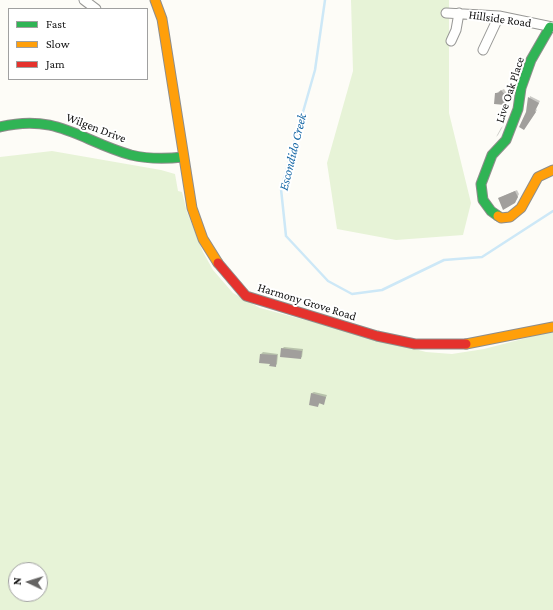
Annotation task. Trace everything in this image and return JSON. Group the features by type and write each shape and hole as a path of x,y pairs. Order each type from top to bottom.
{"main road":[{"name":"Harmony Grove Road","path":"155,0 162,19 192,208 203,239 220,265 246,296 377,336 415,344 464,344 553,327"},
{"name":"Live Oak Place","path":"552,27 531,60 521,88 518,109 506,140 492,155 486,168 481,184 483,200 491,211 501,218 510,217 521,208 538,177 553,170"},
{"name":"Wilgen Drive","path":"0,127 22,123 45,123 76,132 126,153 149,158 167,159 183,157"}],"street":[{"path":"84,0 96,8"},
{"name":"Hillside Road","path":"446,13 499,16 552,27"},
{"path":"451,41 456,30 459,13"},
{"path":"483,50 499,16"}],"green space":[{"path":"351,0 449,0 449,113 471,203 463,235 396,240 337,229 327,163 353,71"},
{"path":"52,151 161,170 175,174 178,191 182,192 187,212 203,252 213,270 233,293 260,308 426,352 452,354 484,349 553,331 553,610 0,610 0,157"}],"building":[{"path":"501,90 506,96 505,105 494,104 495,93 498,93"},
{"path":"528,97 539,103 535,111 536,112 524,130 519,127 526,112"},
{"path":"515,191 518,197 515,203 503,210 498,198"},
{"path":"281,348 302,351 301,359 280,357"},
{"path":"260,354 277,355 276,367 269,366 270,364 259,363"},
{"path":"311,393 326,397 324,405 319,403 318,407 309,405"}],"waterway":[{"name":"Escondido Creek","path":"325,0 315,70 281,189 286,236 328,281 352,294 382,290 444,260 482,257 553,211"}],"traffic: fast":[{"path":"498,216 491,211 483,200 481,184 492,155 506,140 518,109 521,88 531,60 550,27"},
{"path":"0,127 20,124 53,126 68,130 131,155 157,158 183,157"}],"traffic: slow":[{"path":"155,0 162,19 192,208 203,239 218,263"},
{"path":"498,216 501,218 510,217 521,208 538,177 553,170"},
{"path":"466,344 553,327"}],"traffic: jam":[{"path":"218,263 246,296 377,336 415,344 466,344"}]}
